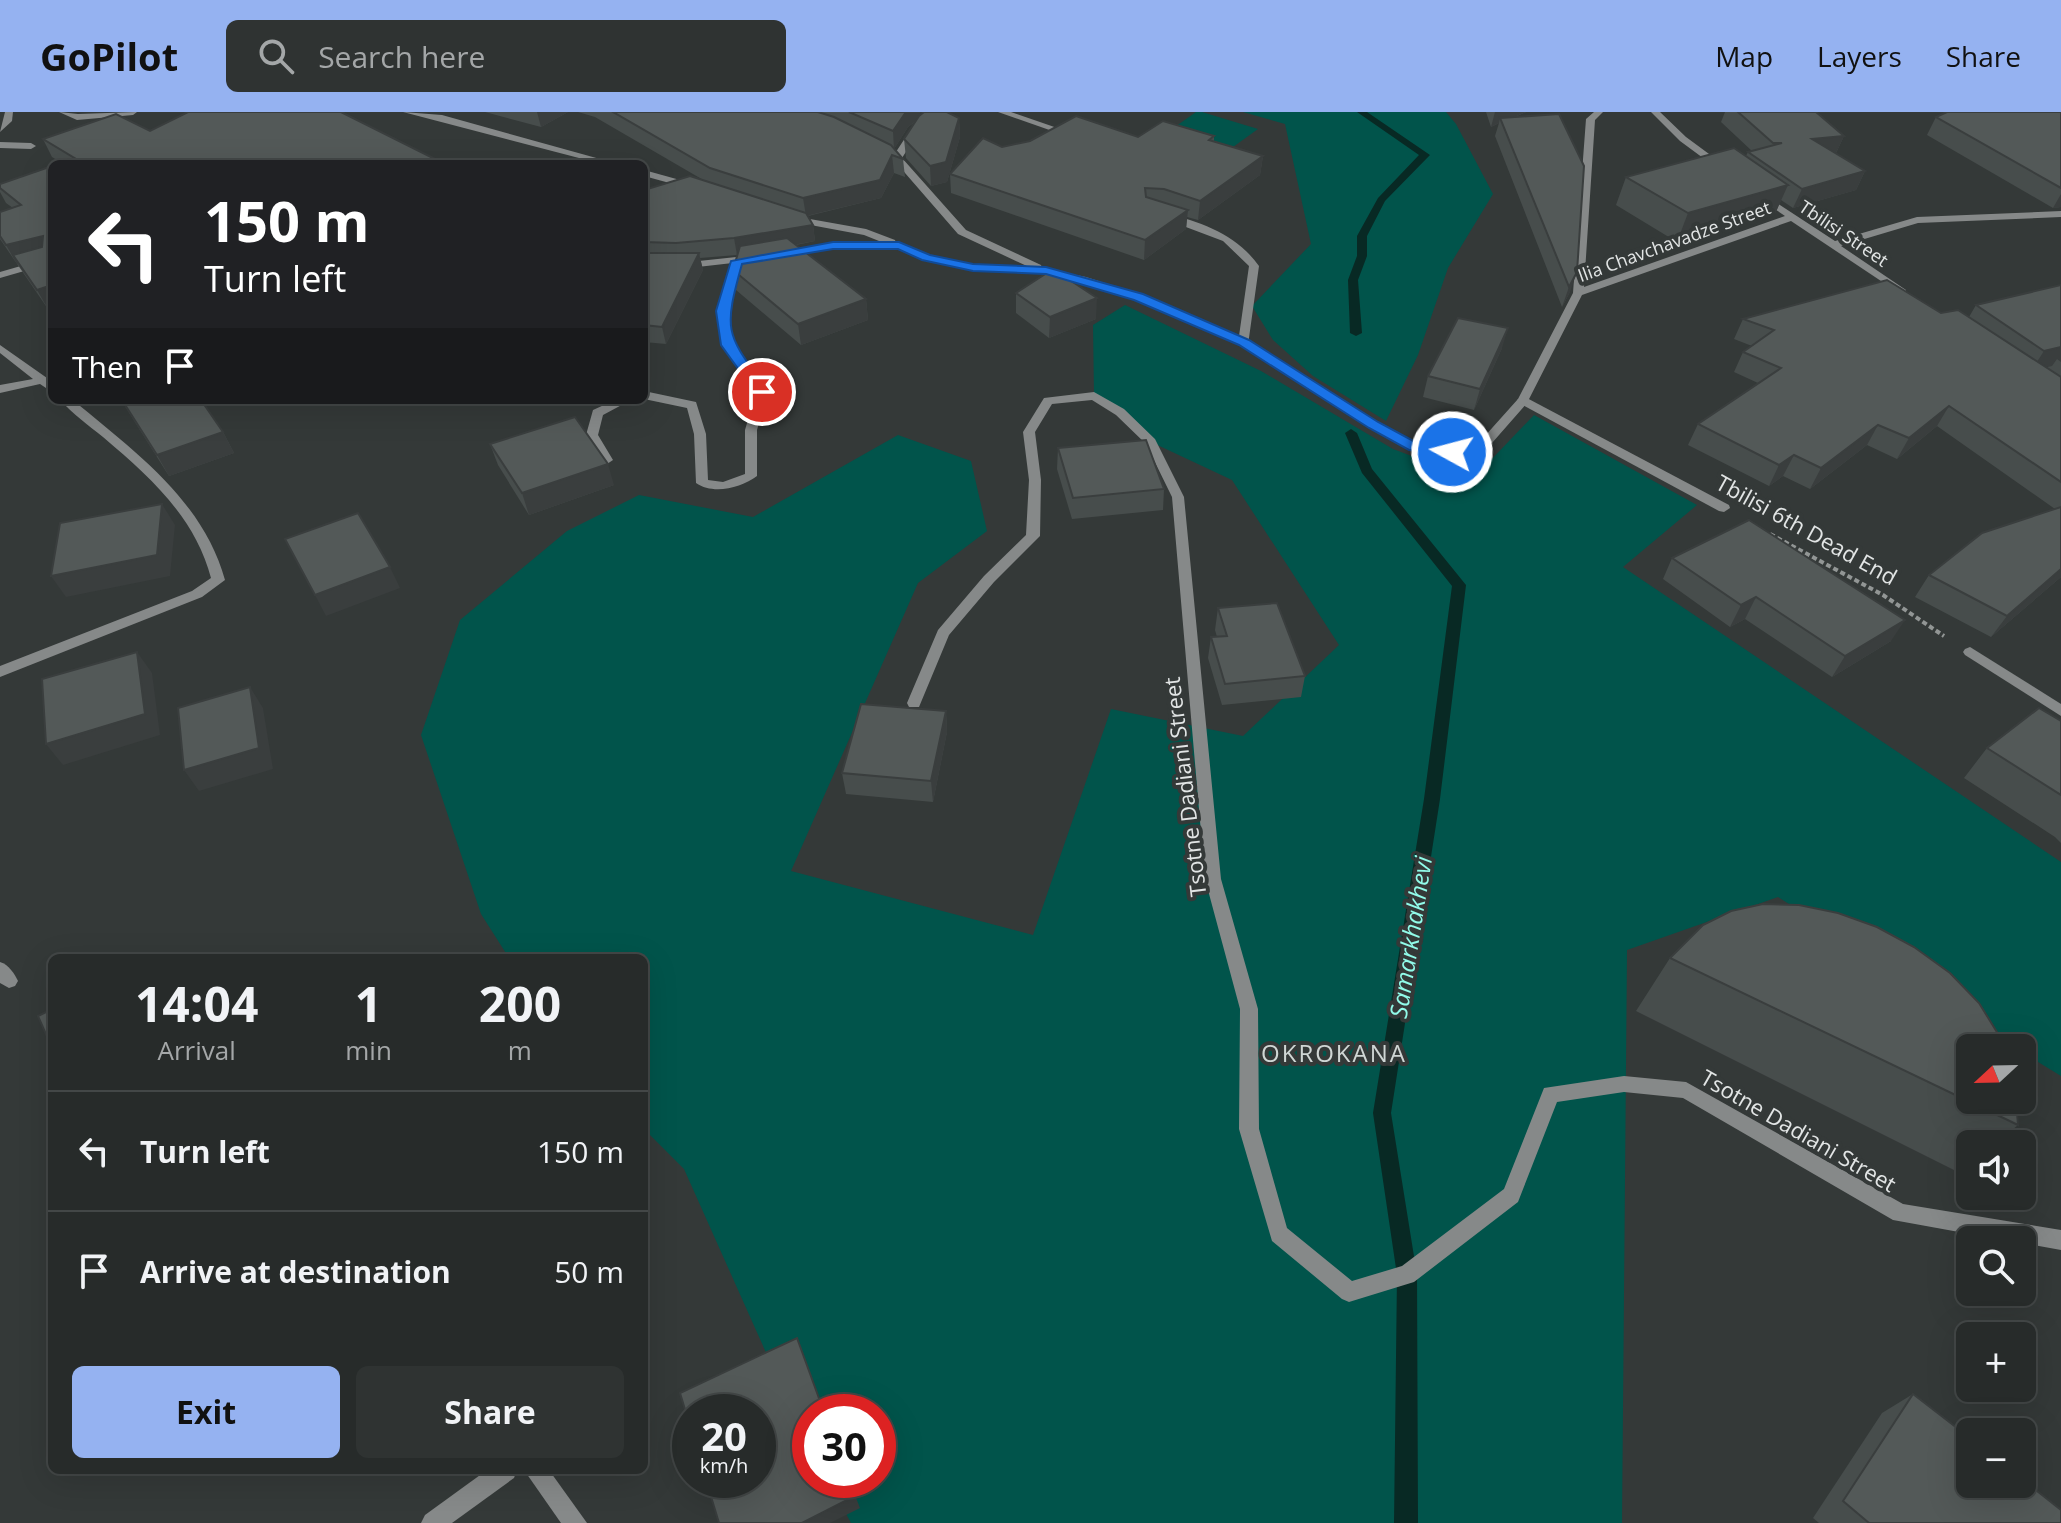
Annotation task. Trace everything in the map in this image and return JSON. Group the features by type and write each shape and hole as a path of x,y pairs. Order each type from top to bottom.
{"street":[{"path":"0,129 7,121 9,112"},
{"path":"63,112 77,117 133,112"},
{"path":"407,112 442,118 598,160"},
{"path":"897,158 928,116 941,112"},
{"path":"1002,112 1061,131"},
{"path":"1578,293 1591,119 1599,112"},
{"path":"1655,112 1683,139 1732,174"},
{"path":"0,145 31,146"},
{"path":"883,151 897,158 962,232 1046,271"},
{"path":"648,174 708,190"},
{"name":"Tbilisi Street","path":"1756,191 1911,298"},
{"path":"1150,211 1221,235 1243,248 1254,266 1244,343"},
{"path":"777,213 805,223 866,232 899,246"},
{"path":"1833,245 1917,220 2061,214"},
{"name":"Ilia Chavchavadze Street","path":"648,264 680,266 737,261 833,245 899,246 926,257 973,268 1046,271 1138,297 1244,343 1373,425 1414,447 1452,452 1488,440 1523,400 1578,293 1792,217"},
{"path":"0,275 48,261"},
{"path":"648,396 692,405 702,443 702,483 724,486 751,476 751,430 762,392 728,345 722,311 737,261"},
{"path":"0,348 48,384"},
{"path":"0,389 48,384"},
{"name":"Tsotne Dadiani Street","path":"914,703 943,633 989,579 1033,536 1035,480 1029,432 1048,401 1094,396 1120,412 1151,442 1178,497 1213,879 1249,1009 1249,1129 1279,1234 1349,1292 1407,1275 1511,1195 1551,1094 1624,1084 1686,1090 1900,1213 2061,1240"},
{"name":"Tbilisi 6th Dead End","path":"1523,400 1724,508"},
{"path":"0,672 197,594 218,580 216,565 190,515 70,404"},
{"path":"607,460 592,435 597,413 616,404"},
{"path":"1970,652 2061,711"},
{"path":"433,1523 500,1474"},
{"path":"538,1474 575,1523"}],"path":[{"name":"Tbilisi 6th Dead End","path":"1724,508 1883,595 1970,652"}],"green space":[{"path":"1196,112 1258,129 1233,147 1172,129"},
{"path":"1243,112 1446,112 1456,124 1493,194 1448,268 1418,355 1386,421 1313,376 1273,340 1252,306 1311,244 1285,124"},
{"path":"1125,305 1261,371 1393,449 1454,472 1488,463 1534,415 1697,505 1623,567 2061,862 2061,1076 2036,1061 2036,1034 1994,1034 1778,897 1627,950 1622,1523 851,1523 838,1498 896,1498 896,1394 792,1394 792,1411 684,1169 648,1133 648,954 506,954 481,914 421,735 460,620 567,531 639,495 753,517 898,435 971,461 987,531 918,583 791,871 1033,935 1111,709 1243,736 1339,645 1232,480 1151,442 1094,396 1093,325"}],"building":[{"path":"188,112 341,112 437,160 73,160 76,159 43,139 116,114 150,131"},
{"path":"613,112 818,112 891,145 903,159 892,155 880,180 803,198 710,168"},
{"path":"849,112 906,112 893,131"},
{"path":"924,112 947,112 959,118 946,162 930,166 904,139"},
{"path":"1738,112 1816,112 1844,136 1812,139 1865,171 1802,189 1748,152 1782,143 1773,143"},
{"path":"1947,112 2061,112 2061,188 1936,117"},
{"path":"1559,114 1584,166 1577,272 1569,287 1500,118"},
{"path":"1076,116 1138,137 1163,121 1214,136 1209,140 1263,156 1200,201 1164,189 1145,188 1146,197 1188,210 1145,240 950,174 983,138 1002,147 1030,141"},
{"path":"1734,148 1788,185 1688,213 1626,177"},
{"path":"48,167 48,286 37,290 13,255 42,247 43,236 6,245 0,236 0,212 21,205 0,188 0,184"},
{"path":"690,176 806,213 813,225 734,238 648,242 648,189"},
{"path":"787,238 866,299 798,324 733,270 740,246"},
{"path":"648,253 699,253 662,327 648,325"},
{"path":"1053,269 1097,298 1050,317 1016,293"},
{"path":"1887,280 1941,313 1958,310 2061,377 2061,482 1949,406 1909,438 1878,425 1821,468 1794,455 1779,465 1698,424 1781,368 1743,352 1774,330 1743,319"},
{"path":"2061,285 2061,347 2044,351 1976,305"},
{"path":"1458,318 1508,328 1480,389 1428,376"},
{"path":"125,404 204,404 223,432 157,455"},
{"path":"575,417 608,464 522,493 490,444"},
{"path":"1146,440 1164,489 1073,498 1058,448"},
{"path":"162,504 157,555 51,576 60,523"},
{"path":"2061,507 2061,569 2007,616 1929,575 1982,533"},
{"path":"358,513 390,567 315,595 285,539"},
{"path":"1749,520 1905,620 1845,656 1756,597 1741,605 1672,558"},
{"path":"1277,603 1305,676 1225,684 1211,637 1227,636 1218,608"},
{"path":"137,652 145,714 46,744 42,679"},
{"path":"250,687 259,748 184,770 178,708"},
{"path":"861,704 946,711 931,781 842,773"},
{"path":"2039,708 2061,721 2061,795 1987,748"},
{"path":"1763,904 1799,905 1838,913 1877,927 1914,947 1950,973 1979,1003 1998,1034 1956,1034 1956,1095 1670,958 1703,925 1731,911"},
{"path":"48,1011 48,1039 38,1016"},
{"path":"1995,1114 2017,1114 2018,1125"},
{"path":"797,1338 817,1394 792,1394 792,1498 851,1498 802,1523 719,1523 711,1498 776,1498 776,1394 680,1393"},
{"path":"1913,1394 1956,1427 1956,1498 2036,1498 2036,1490 2061,1510 2061,1523 1869,1523 1843,1501"}],"waterway":[{"name":"Samarkhakhevi","path":"1356,333 1353,280 1362,256 1362,236 1381,200 1425,155 1361,112"},
{"name":"Samarkhakhevi","path":"1351,433 1366,470 1459,585 1432,799 1382,1113 1407,1275 1406,1523"}],"district":[{"name":"OKROKANA","path":"1334,1052"}],"route":[{"path":"762,392 728,345 722,311 737,261 833,245 899,246 926,257 973,268 1046,271 1138,297 1244,343 1373,425 1414,447 1452,452"}]}
